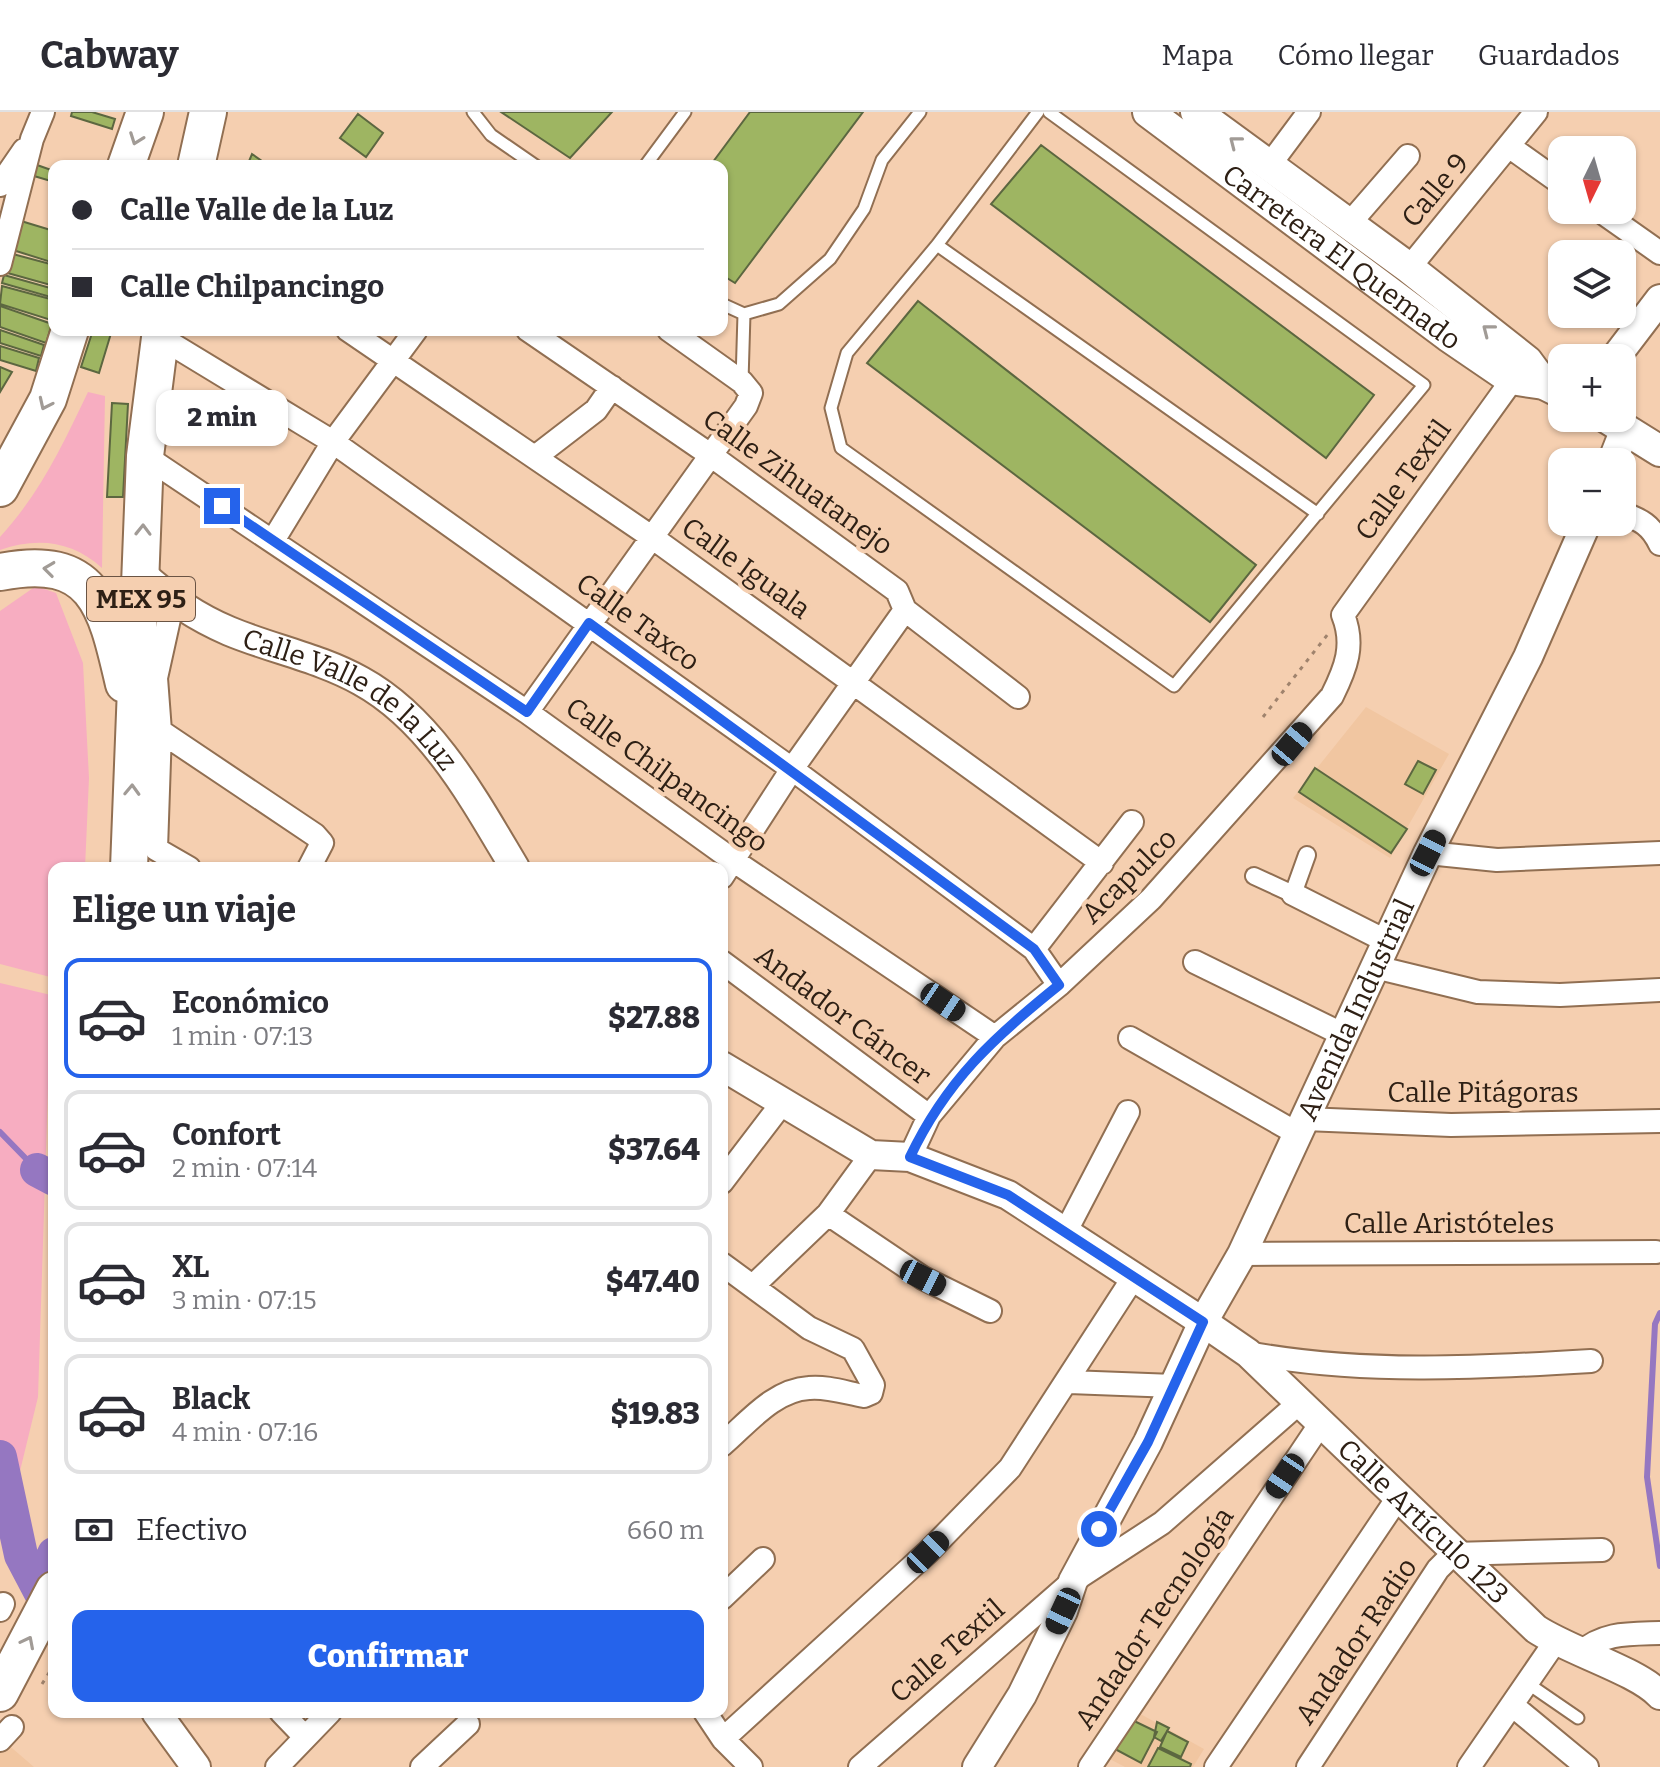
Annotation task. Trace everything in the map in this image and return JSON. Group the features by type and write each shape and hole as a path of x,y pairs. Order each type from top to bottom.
{"highway":[{"path":"128,160 145,112"},
{"path":"197,160 208,112"},
{"path":"0,488 48,399 68,336"},
{"name":"MEX 95","path":"143,859 147,728 142,574 145,456 161,336"},
{"path":"0,572 27,566 62,570 86,585 101,604 147,728"},
{"path":"0,1693 48,1601"}],"main road":[{"name":"Carretera El Quemado","path":"1148,112 1435,327 1536,379"},
{"name":"Carretera El Quemado","path":"1196,112 1409,268 1536,379"},
{"path":"1630,432 1660,451"}],"street":[{"path":"0,264 32,139 43,112"},
{"path":"1268,167 1309,112"},
{"name":"Calle 9","path":"1409,268 1536,112"},
{"path":"0,185 32,139"},
{"path":"1510,147 1548,174"},
{"path":"1349,224 1408,156"},
{"path":"1619,224 1660,253"},
{"path":"1626,344 1660,299"},
{"name":"Calle Taxco","path":"166,336 333,442 792,769 1034,949 1059,985"},
{"name":"Calle Iguala","path":"357,336 653,538 1102,863"},
{"path":"274,539 333,442 411,336"},
{"name":"Calle Zihuatanejo","path":"537,336 709,454 897,591 905,610 1018,697"},
{"path":"527,712 746,406 747,388 677,336"},
{"name":"Calle Textil","path":"1343,615 1536,379"},
{"path":"535,457 596,410 612,387"},
{"name":"Calle Chilpancingo","path":"145,456 274,539 527,712 719,862"},
{"path":"1636,519 1654,532 1660,544"},
{"name":"Avenida Industrial","path":"1203,1322 1242,1254 1428,853 1528,657 1581,536"},
{"name":"Calle Valle de la Luz","path":"142,574 173,601 228,630 361,681 385,699 426,737 459,777 511,862"},
{"path":"173,601 147,728 315,835 322,843 312,862"},
{"path":"728,869 792,769 905,610"},
{"name":"Acapulco","path":"910,1157 929,1116 995,1037 1059,985 1194,854 1332,696 1347,668 1351,634 1343,615"},
{"path":"1034,949 1132,822"},
{"path":"1428,853 1497,860 1660,853"},
{"path":"1293,894 1307,855"},
{"name":"Calle Chilpancingo","path":"728,869 995,1037"},
{"path":"1254,876 1293,894 1381,954 1478,992 1560,995 1660,990"},
{"path":"1195,962 1344,1035"},
{"name":"Andador Cáncer","path":"728,966 929,1116"},
{"path":"1130,1038 1302,1126"},
{"path":"728,1070 871,1155 910,1157 1008,1195 1203,1322 1174,1386 1073,1581 1063,1611 1022,1695 977,1767"},
{"path":"728,1174 783,1102"},
{"path":"1066,1231 1128,1112"},
{"name":"Calle Pitágoras","path":"1302,1126 1660,1121"},
{"path":"754,1285 828,1214 871,1155"},
{"path":"828,1214 923,1278 990,1311"},
{"name":"Calle Aristóteles","path":"1242,1254 1656,1252"},
{"path":"728,1268 809,1328 853,1349 873,1385 871,1393 864,1396 809,1388 786,1395 750,1418 728,1439"},
{"path":"723,1739 928,1552 1010,1468 1069,1382 1135,1275"},
{"name":"Calle Artículo 123","path":"1203,1322 1248,1353 1453,1554 1536,1629 1568,1648 1637,1678 1660,1695"},
{"path":"1248,1353 1296,1362 1483,1368 1591,1361"},
{"path":"1069,1382 1174,1386"},
{"name":"Calle Textil","path":"860,1767 1073,1581 1162,1523 1299,1403"},
{"name":"Andador Tecnología","path":"1090,1767 1321,1423"},
{"path":"1216,1767 1397,1499"},
{"name":"Andador Radio","path":"1308,1767 1438,1569 1453,1554 1602,1550"},
{"path":"728,1592 763,1559"},
{"path":"1469,1767 1527,1683 1568,1648 1609,1635 1660,1633"},
{"path":"1512,1705 1587,1767"},
{"path":"160,1718 196,1767"},
{"path":"287,1718 305,1737"},
{"path":"277,1767 324,1718"},
{"path":"709,1718 723,1739 751,1767"},
{"path":"422,1767 468,1724"}],"lane":[{"path":"473,112 491,135 527,160"},
{"path":"649,160 685,112"},
{"path":"728,307 744,314 779,304 830,259 864,209 882,160 920,112"},
{"path":"1038,112 937,245 847,353 831,408 841,448 1174,686 1424,385 1049,112"},
{"path":"937,245 1318,514"},
{"path":"744,314 747,388"},
{"path":"1527,1683 1578,1718"}],"path":[{"path":"1263,717 1343,615"},
{"path":"42,1684 48,1674"}],"shaded area":[{"path":"88,392 105,396 102,568 79,552 54,544 28,544 0,550 0,537 39,486"},
{"path":"36,586 56,593 83,663 89,778 85,862 48,862 48,976 0,964 0,611"},
{"path":"1366,707 1449,754 1390,858 1293,798"},
{"path":"0,983 48,994 48,1088 38,1397 10,1512 0,1507"},
{"path":"1135,1711 1204,1749 1193,1767 1125,1767 1106,1757"},
{"path":"5,1742 34,1767 0,1767 0,1753"}],"building":[{"path":"72,112 92,112 115,119 112,129 71,116"},
{"path":"501,112 612,112 570,158"},
{"path":"750,112 863,112 735,283 728,279 728,160 714,160"},
{"path":"358,114 383,133 366,157 340,138"},
{"path":"1041,145 1374,395 1326,458 991,204"},
{"path":"37,165 48,169 48,180 34,176"},
{"path":"21,221 48,229 48,261 13,250"},
{"path":"9,253 48,263 48,284 4,272"},
{"path":"4,275 48,287 48,296 2,283"},
{"path":"2,286 48,298 48,319 0,304"},
{"path":"918,301 1256,565 1210,622 867,363"},
{"path":"0,306 48,323 48,336 46,343 0,327"},
{"path":"0,330 44,345 41,356 0,343"},
{"path":"91,336 110,336 99,373 81,367"},
{"path":"0,346 39,358 36,371 0,360"},
{"path":"0,367 12,372 0,392"},
{"path":"112,403 128,404 123,497 107,497"},
{"path":"1418,761 1436,770 1423,794 1405,784"},
{"path":"1315,768 1407,829 1391,853 1299,792"},
{"path":"1130,1719 1157,1732 1141,1763 1115,1749"},
{"path":"1157,1722 1169,1728 1161,1741 1154,1737"},
{"path":"1167,1731 1188,1742 1181,1757 1160,1747"},
{"path":"1158,1748 1191,1764 1190,1767 1148,1767"}],"waterway":[{"path":"0,1132 37,1170"},
{"path":"37,1170 48,1176"},
{"path":"1660,1313 1655,1324 1647,1477 1660,1566"},
{"path":"0,1457 21,1555 41,1593"},
{"path":"41,1593 48,1572"}],"route":[{"path":"222,506 527,712 589,623 1034,949 1059,985 995,1037 954,1082 929,1116 910,1157 1008,1195 1203,1322 1148,1442 1099,1529"}]}
